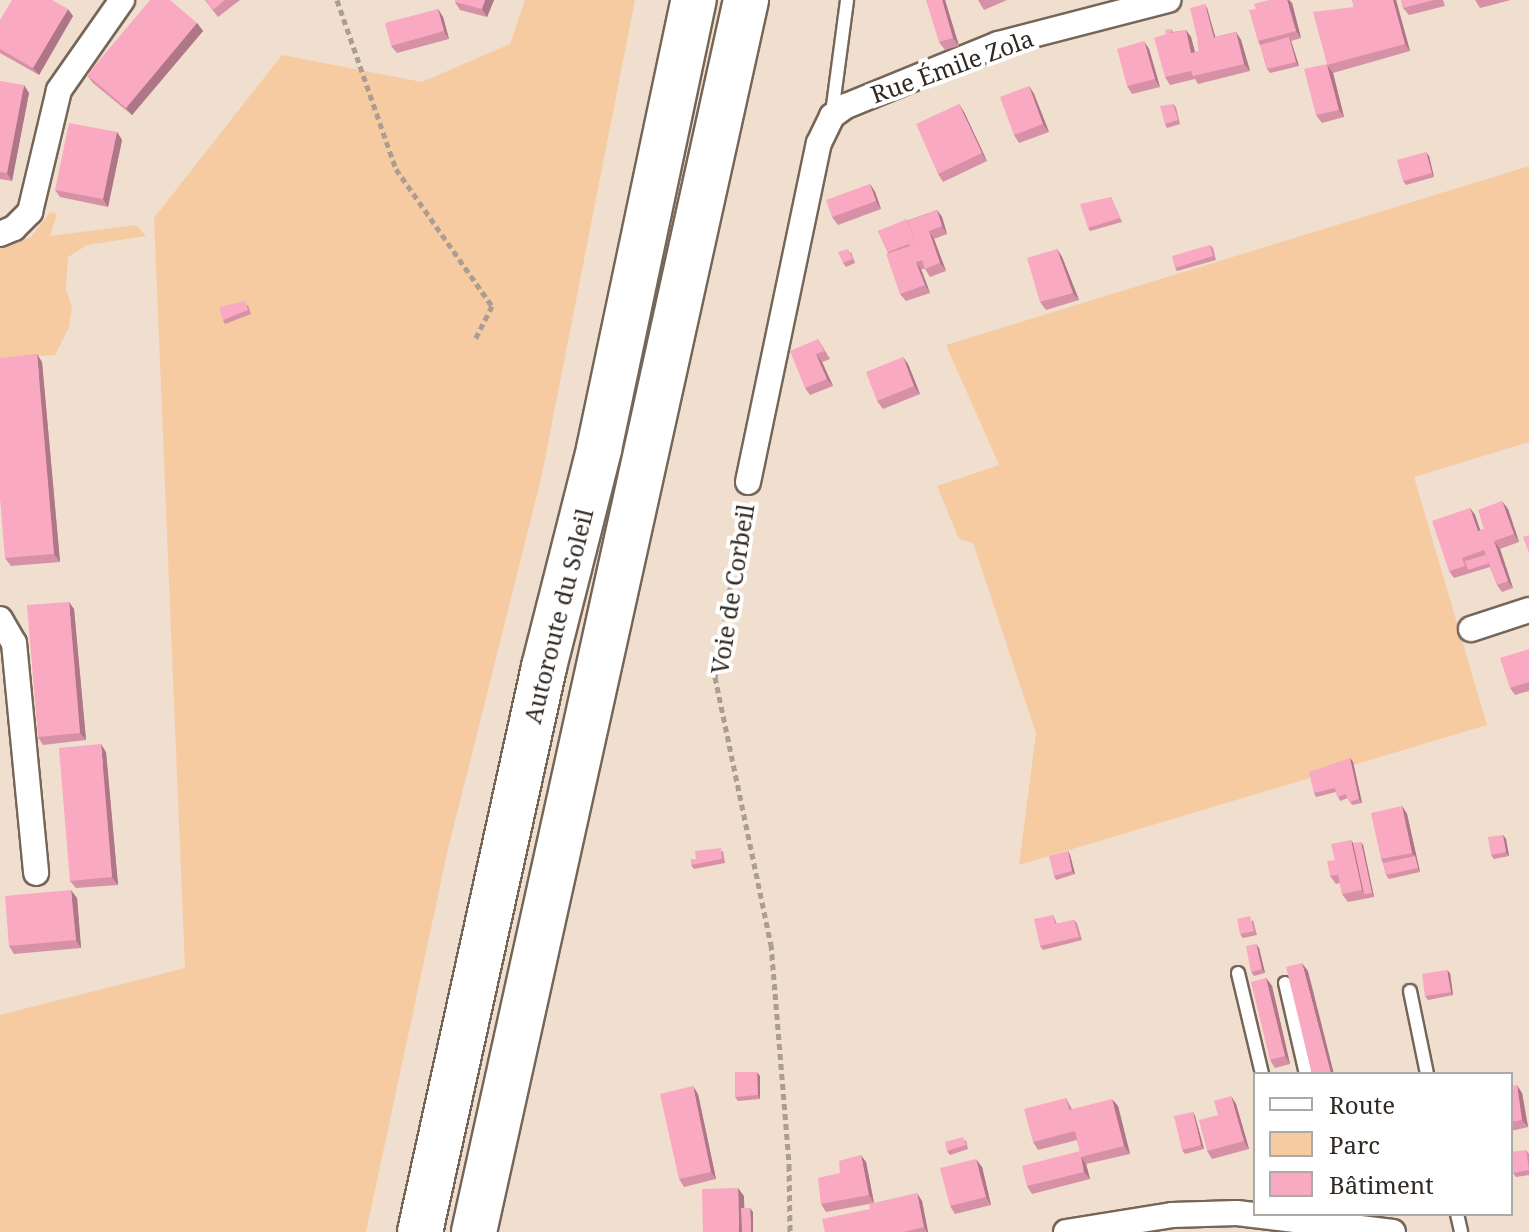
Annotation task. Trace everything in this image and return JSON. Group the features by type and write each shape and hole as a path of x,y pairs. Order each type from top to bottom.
{"highway":[{"name":"Autoroute du Soleil","path":"420,1232 544,667 599,449 694,0"},
{"name":"Autoroute du Soleil","path":"474,1232 746,0"}],"street":[{"path":"0,234 14,228 30,212 59,90 122,0"},
{"name":"Rue Émile Zola","path":"832,116 846,106 998,44 1168,0"},
{"name":"Voie de Corbeil","path":"748,482 819,143 832,116"},
{"path":"1471,629 1529,610"},
{"path":"0,619 14,643 36,873"},
{"path":"1066,1232 1172,1215 1253,1214"},
{"path":"1272,1216 1339,1220 1393,1232"}],"lane":[{"name":"Voie de Corbeil","path":"832,116 847,0"},
{"path":"1238,973 1262,1072"},
{"path":"1285,983 1306,1072"},
{"path":"1410,991 1427,1072"}],"path":[{"path":"337,0 396,169 492,306 475,340"},
{"name":"Voie de Corbeil","path":"748,482 715,677 771,944 789,1165 790,1232"}],"green space":[{"path":"525,0 635,0 541,479 448,849 366,1232 0,1232 0,1015 185,968 154,218 282,55 422,82 510,44"},
{"path":"1529,166 1529,442 1414,477 1487,725 1019,865 1036,733 973,543 959,539 937,486 999,465 946,345"},
{"path":"50,212 57,214 50,236 136,225 146,236 87,245 68,257 66,289 72,307 69,327 55,355 0,359 0,248 31,237"}],"building":[{"path":"12,0 52,0 68,9 33,68 0,49 0,20"},
{"path":"150,0 170,0 197,23 126,108 87,75"},
{"path":"206,0 225,0 213,10"},
{"path":"455,0 485,0 482,9"},
{"path":"926,0 942,0 953,38 939,42"},
{"path":"1287,0 1296,31 1258,41 1249,10 1256,9 1254,4"},
{"path":"1352,0 1393,0 1405,44 1327,65 1339,110 1316,115 1304,69 1327,64 1313,12 1354,7"},
{"path":"1401,0 1434,0 1403,8"},
{"path":"1205,4 1214,38 1198,42 1190,8"},
{"path":"438,9 444,31 391,46 385,23"},
{"path":"1171,29 1171,33 1186,30 1191,53 1199,51 1197,42 1236,32 1244,64 1193,76 1191,71 1165,77 1154,38"},
{"path":"1289,37 1296,62 1267,69 1260,45"},
{"path":"1144,41 1155,79 1127,86 1117,49"},
{"path":"0,81 24,85 7,173 0,172"},
{"path":"1029,86 1043,124 1014,135 1000,97"},
{"path":"959,104 982,153 938,174 916,124"},
{"path":"1173,104 1178,120 1165,124 1160,106"},
{"path":"69,123 117,132 103,199 55,190"},
{"path":"1426,152 1432,173 1403,181 1397,160"},
{"path":"870,184 876,201 832,217 826,200"},
{"path":"1111,197 1120,218 1088,228 1080,204"},
{"path":"937,210 942,226 929,231 940,263 925,269 922,260 916,262 925,285 900,294 886,254 916,244 908,221"},
{"path":"907,219 916,244 888,252 878,231"},
{"path":"1210,245 1213,256 1175,268 1172,256"},
{"path":"848,249 853,259 843,263 838,252"},
{"path":"1057,249 1073,293 1040,302 1027,258"},
{"path":"245,301 248,310 223,320 219,307"},
{"path":"818,339 824,351 816,354 827,379 805,388 790,351"},
{"path":"37,354 54,554 5,558 0,498 0,358"},
{"path":"903,357 914,386 877,401 866,372"},
{"path":"1502,501 1514,534 1494,541 1508,581 1497,585 1484,550 1462,558 1465,566 1449,571 1432,521 1470,508 1478,531 1484,529 1478,510"},
{"path":"1529,535 1529,553 1523,537"},
{"path":"1486,555 1489,563 1468,570 1465,561"},
{"path":"69,602 80,733 38,737 27,605"},
{"path":"1529,649 1529,682 1510,688 1500,658"},
{"path":"101,744 112,877 70,881 59,748"},
{"path":"1350,758 1359,799 1349,802 1346,794 1337,797 1335,788 1314,793 1309,772"},
{"path":"1402,806 1412,853 1381,859 1371,813"},
{"path":"1503,835 1506,852 1491,855 1488,837"},
{"path":"1351,840 1362,890 1342,894 1338,875 1330,876 1327,861 1335,860 1331,844"},
{"path":"1361,842 1372,893 1364,894 1353,843"},
{"path":"721,848 722,859 691,865 691,859 696,859 695,851"},
{"path":"1068,851 1072,871 1054,876 1049,856"},
{"path":"1415,856 1418,868 1386,875 1383,863"},
{"path":"71,890 76,940 9,946 5,896"},
{"path":"1053,915 1055,924 1074,920 1079,937 1040,946 1034,919"},
{"path":"1250,916 1254,931 1240,934 1237,919"},
{"path":"1256,944 1262,969 1251,972 1246,946"},
{"path":"1302,963 1330,1072 1312,1072 1286,967"},
{"path":"1447,970 1451,992 1425,996 1422,974"},
{"path":"1266,978 1285,1056 1270,1060 1251,982"},
{"path":"735,1072 757,1072 758,1095 735,1097"},
{"path":"1517,1085 1522,1120 1513,1122 1513,1086"},
{"path":"693,1086 711,1172 679,1179 660,1094"},
{"path":"1231,1096 1244,1141 1207,1151 1199,1120 1218,1115 1214,1101"},
{"path":"1066,1098 1069,1110 1112,1099 1124,1146 1081,1157 1084,1172 1027,1186 1022,1166 1080,1151 1075,1131 1033,1142 1024,1109"},
{"path":"1193,1112 1201,1145 1182,1150 1174,1116"},
{"path":"963,1137 966,1145 947,1151 945,1142"},
{"path":"1526,1150 1529,1170 1513,1173 1513,1152"},
{"path":"861,1155 869,1195 821,1204 818,1178 840,1173 839,1161"},
{"path":"976,1159 986,1197 950,1206 940,1168"},
{"path":"738,1188 739,1232 703,1232 702,1189"},
{"path":"917,1193 924,1227 904,1232 825,1232 822,1219 870,1209 869,1204"},
{"path":"741,1208 750,1208 751,1232 742,1232"}]}
